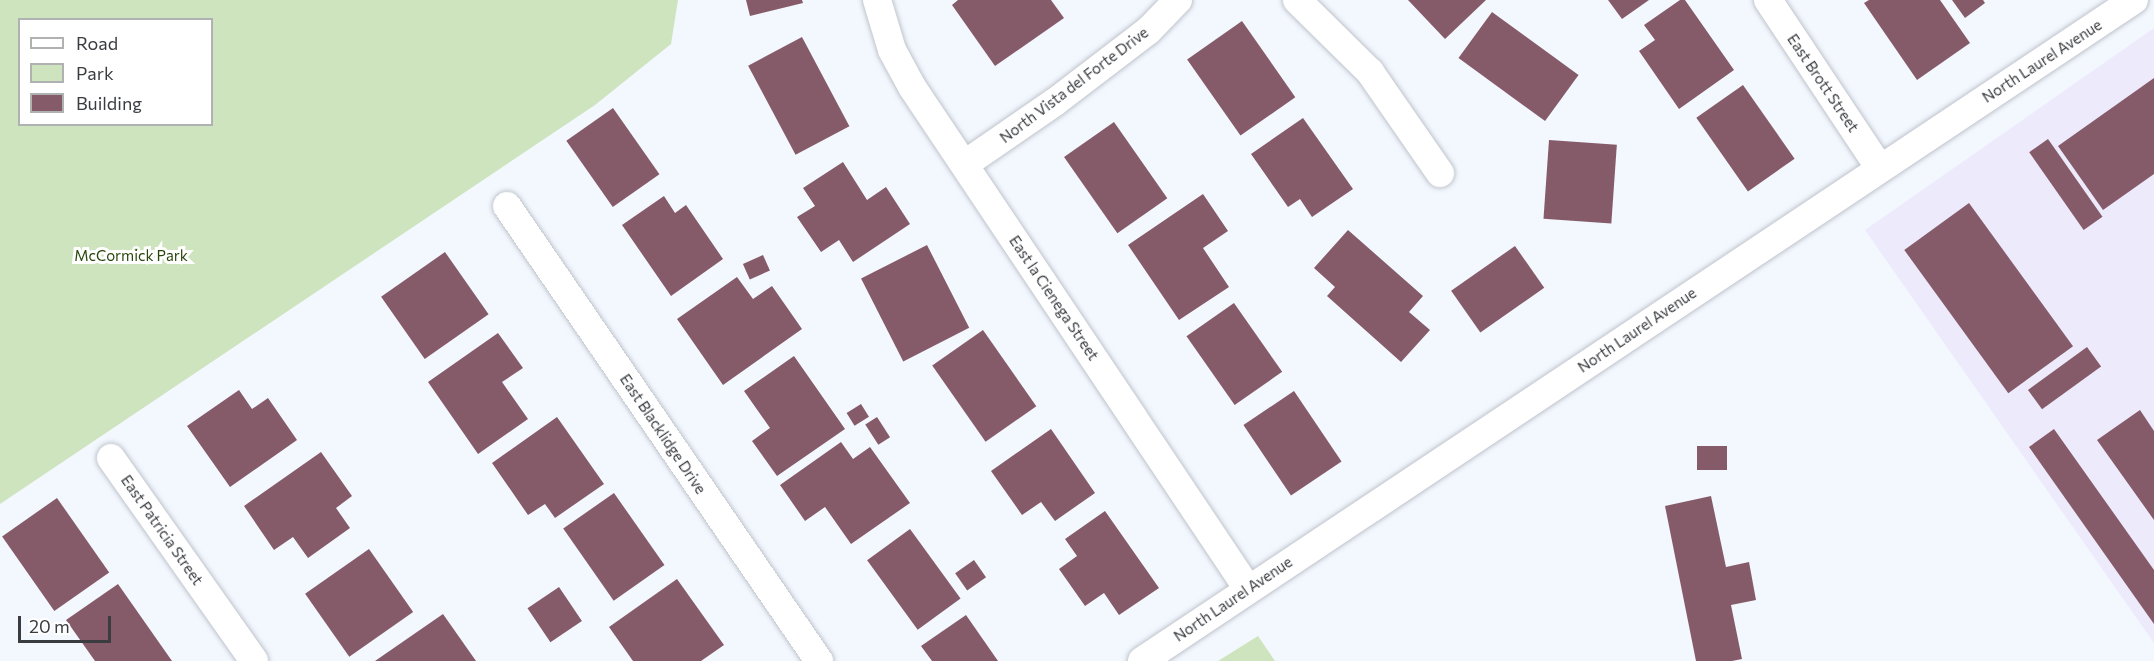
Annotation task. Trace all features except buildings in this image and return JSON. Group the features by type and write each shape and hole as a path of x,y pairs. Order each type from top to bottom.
{"street":[{"name":"East la Cienega Street","path":"877,0 892,50 907,78 1248,589"},
{"name":"North Vista del Forte Drive","path":"964,164 1064,96 1148,31 1178,0"},
{"path":"1297,0 1370,72 1440,173"},
{"name":"East Brott Street","path":"1768,0 1879,167"},
{"name":"North Laurel Avenue","path":"1142,661 1879,167 2133,0"},
{"name":"East Blacklidge Drive","path":"507,206 819,661"},
{"name":"East Patricia Street","path":"111,458 254,661"}],"shaded area":[{"path":"2154,28 2154,643 1865,230"}],"green space":[{"name":"McCormick Park","path":"0,0 678,0 671,44 595,105 0,504"},
{"path":"1258,636 1275,661 1218,661"}]}
